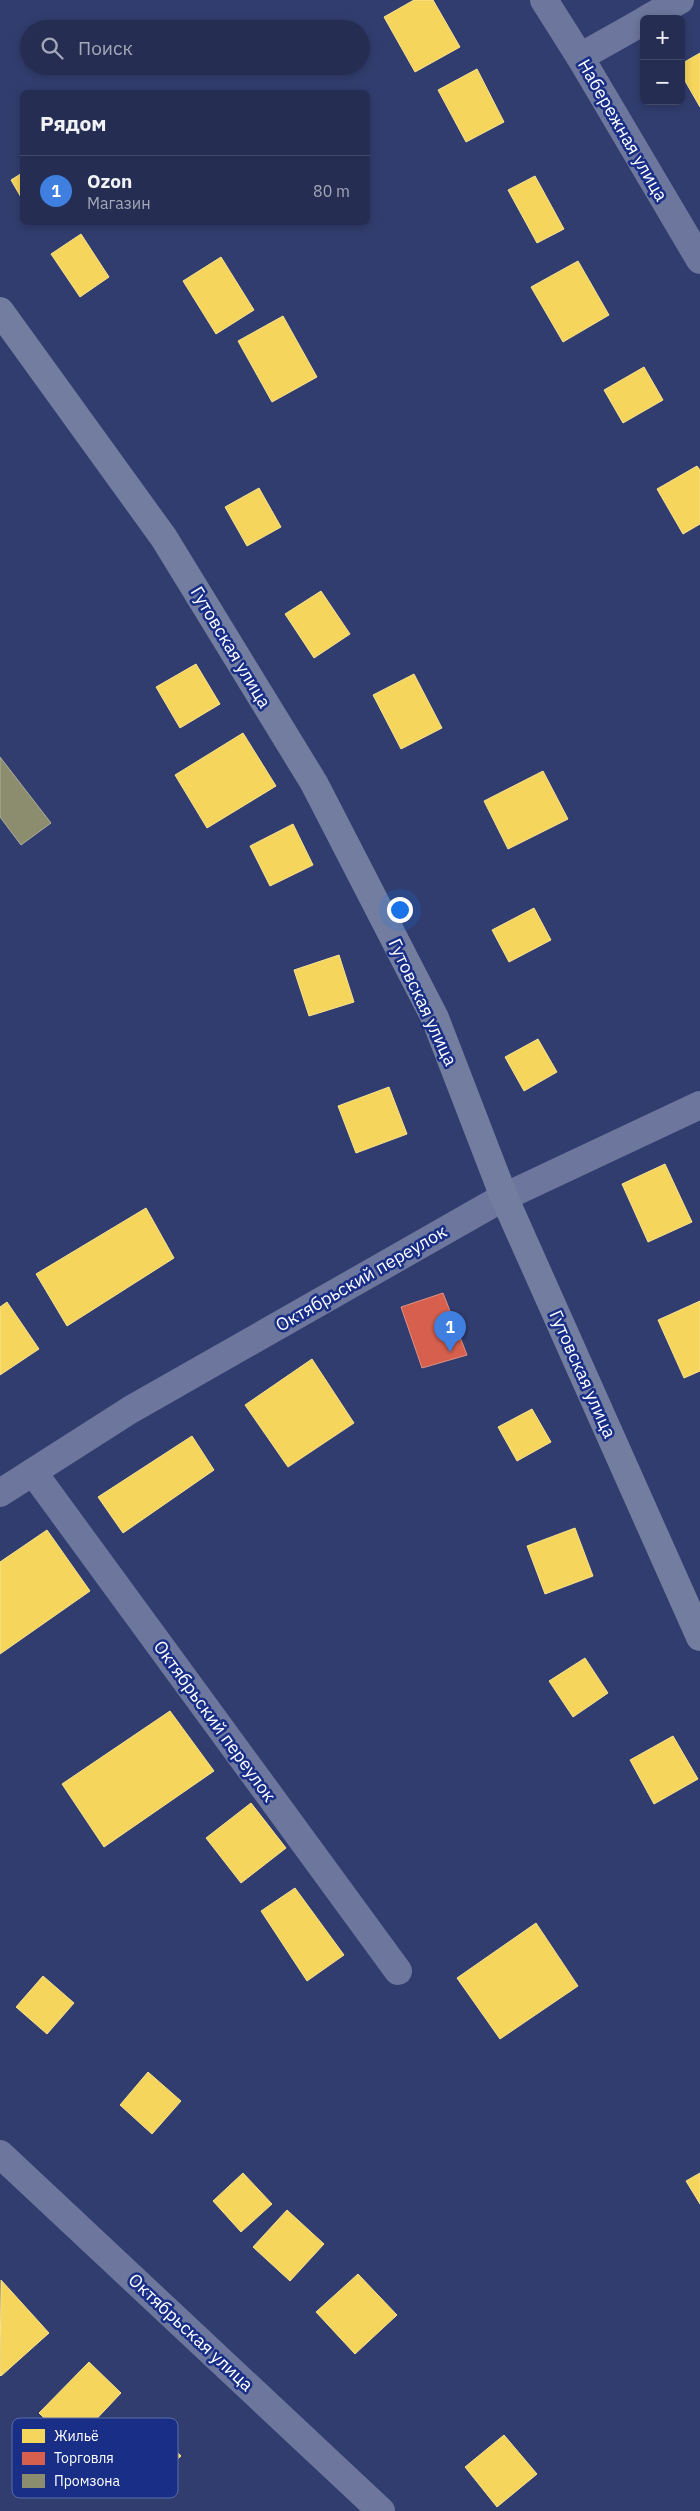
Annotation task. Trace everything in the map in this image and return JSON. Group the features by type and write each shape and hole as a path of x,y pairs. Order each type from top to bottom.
{"street":[{"name":"Набережная улица","path":"544,0 580,57 700,260"},
{"path":"654,15 680,0"},
{"path":"580,57 640,23"},
{"name":"Гутовская улица","path":"0,311 164,538 314,783 435,1018 504,1197 700,1637"},
{"name":"Октябрьский переулок","path":"0,1492 130,1410 504,1197 700,1105"},
{"name":"Октябрьский переулок","path":"32,1472 398,1970"},
{"name":"Октябрьская улица","path":"0,2154 381,2511"}],"building: Жильё":[{"path":"414,0 433,0 460,47 415,72 384,17"},
{"path":"700,53 700,107 685,81 685,62"},
{"path":"477,69 504,122 466,142 438,90"},
{"path":"20,174 20,196 11,180"},
{"path":"535,176 564,229 537,243 508,190"},
{"path":"81,234 109,277 80,297 51,254"},
{"path":"221,257 254,310 216,334 183,281"},
{"path":"578,261 609,315 563,342 531,287"},
{"path":"283,316 317,377 272,402 238,341"},
{"path":"644,367 663,400 623,423 604,390"},
{"path":"697,466 700,470 700,524 683,534 657,489"},
{"path":"259,488 281,527 247,546 225,507"},
{"path":"321,591 350,634 314,658 285,614"},
{"path":"196,664 220,704 180,728 156,687"},
{"path":"414,674 442,728 401,749 373,695"},
{"path":"243,733 276,786 207,828 175,775"},
{"path":"543,771 568,819 508,849 484,801"},
{"path":"293,824 313,865 270,886 250,846"},
{"path":"534,908 551,940 509,962 492,930"},
{"path":"339,955 354,1002 309,1016 294,970"},
{"path":"538,1039 557,1072 524,1091 505,1057"},
{"path":"389,1087 407,1134 356,1153 338,1106"},
{"path":"665,1164 692,1222 648,1242 622,1184"},
{"path":"146,1208 174,1258 67,1326 36,1274"},
{"path":"700,1301 700,1371 684,1378 658,1320"},
{"path":"7,1302 39,1349 0,1375 0,1307"},
{"path":"312,1359 354,1423 288,1467 245,1405"},
{"path":"532,1409 551,1442 517,1461 498,1427"},
{"path":"192,1436 214,1470 123,1533 98,1497"},
{"path":"575,1528 593,1576 545,1594 527,1546"},
{"path":"47,1530 90,1591 0,1654 0,1562"},
{"path":"585,1658 608,1693 573,1717 549,1681"},
{"path":"170,1711 214,1771 104,1847 62,1784"},
{"path":"673,1736 698,1779 654,1804 630,1760"},
{"path":"251,1803 286,1848 241,1883 206,1838"},
{"path":"295,1888 344,1955 307,1981 261,1911"},
{"path":"536,1923 578,1986 500,2039 457,1978"},
{"path":"43,1976 74,2003 47,2034 16,2007"},
{"path":"148,2072 181,2101 152,2134 120,2105"},
{"path":"243,2173 272,2204 241,2232 213,2201"},
{"path":"700,2173 700,2204 686,2181"},
{"path":"287,2210 324,2244 290,2281 253,2247"},
{"path":"358,2274 397,2315 355,2354 316,2312"},
{"path":"1,2280 49,2333 1,2376 0,2375"},
{"path":"89,2362 121,2393 97,2418 44,2418 39,2413"},
{"path":"504,2435 537,2474 497,2507 465,2467"}],"building: Торговля":[{"path":"443,1293 467,1355 422,1368 401,1307"}],"building: Промзона":[{"path":"0,757 51,823 21,845 0,817"}],"place":[{"name":"Ozon","path":"450,1352"}]}
